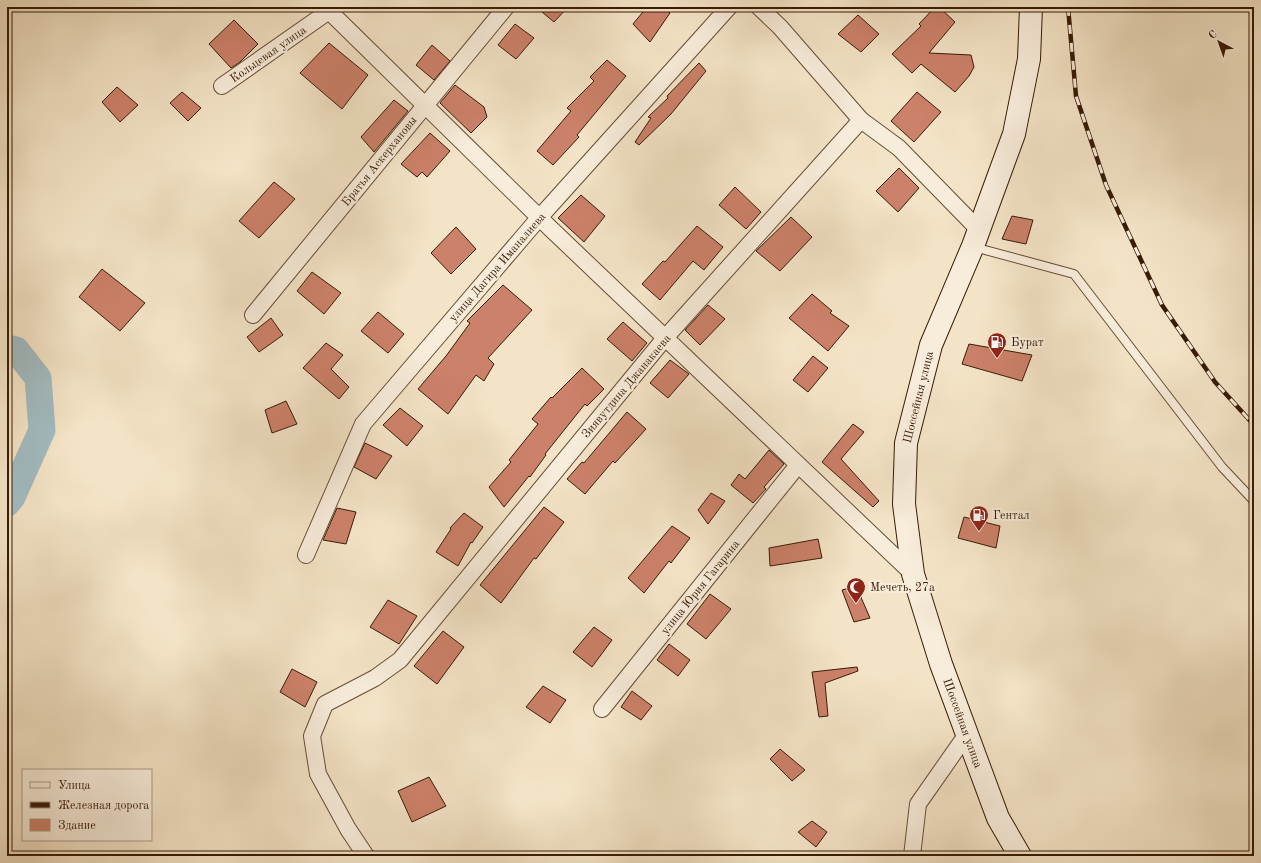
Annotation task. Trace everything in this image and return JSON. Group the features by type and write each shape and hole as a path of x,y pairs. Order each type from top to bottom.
{"main road":[{"name":"Шоссейная улица","path":"1020,856 998,818 941,664 913,574 904,504 906,443 931,345 976,238 1014,134 1029,59 1031,7"}],"street":[{"name":"Братья Аскерхановы","path":"253,315 506,7"},
{"name":"улица Дагира Иманалиева","path":"306,555 363,424 539,218 729,7"},
{"path":"759,7 780,27 861,120 899,148 976,238"},
{"path":"331,9 424,106 539,218 913,574"},
{"name":"Кольцевая улица","path":"222,86 331,9"},
{"name":"Зиявутдина Джанакаева","path":"366,856 348,829 318,774 312,736 325,704 376,678 400,660 665,338 861,120"},
{"name":"улица Юрия Гагарина","path":"602,709 798,465"},
{"path":"912,856 918,804 967,734"}],"lane":[{"path":"976,238 1074,274 1222,467 1254,501"}],"building":[{"path":"536,7 568,7 554,22"},
{"path":"647,7 663,7 670,13 650,42 633,24"},
{"path":"935,7 939,7 955,22 929,53 971,55 974,67 969,76 955,92 921,64 912,73 892,54 921,26 919,24"},
{"path":"858,15 879,34 861,52 838,34"},
{"path":"234,20 258,44 240,62 231,68 209,44"},
{"path":"515,24 534,38 516,59 498,45"},
{"path":"329,43 368,75 342,109 300,73"},
{"path":"432,45 450,61 434,80 416,65"},
{"path":"607,60 626,76 577,135 579,137 553,165 537,151 571,111 567,108 594,81 590,77"},
{"path":"699,63 706,71 671,114 639,145 635,142 651,118 648,117 668,98 667,96"},
{"path":"455,85 484,107 487,117 471,133 440,103"},
{"path":"117,87 138,105 120,122 102,102"},
{"path":"182,92 201,108 188,121 170,103"},
{"path":"917,92 941,112 914,142 891,121"},
{"path":"394,100 408,111 374,152 361,137"},
{"path":"430,133 450,151 427,177 422,172 417,177 401,164"},
{"path":"899,168 919,188 898,212 876,191"},
{"path":"274,182 295,199 259,238 239,221"},
{"path":"735,187 761,212 746,229 719,205"},
{"path":"581,195 605,216 584,242 558,218"},
{"path":"1012,216 1033,220 1026,244 1002,239"},
{"path":"791,217 812,237 780,271 756,251"},
{"path":"697,226 723,247 704,270 693,261 660,300 642,284 663,261 665,262"},
{"path":"456,227 476,249 451,274 431,253"},
{"path":"102,269 145,303 120,331 79,297"},
{"path":"312,272 341,293 324,314 297,291"},
{"path":"503,285 532,310 488,358 494,364 484,381 476,375 448,414 418,389 446,356 470,323 467,321"},
{"path":"812,294 832,311 830,313 849,326 828,351 789,318"},
{"path":"708,305 725,319 700,345 685,330"},
{"path":"378,312 404,334 388,353 361,331"},
{"path":"271,318 283,335 259,352 247,337"},
{"path":"623,322 647,343 632,361 607,339"},
{"path":"326,343 343,355 331,369 349,387 339,399 303,368"},
{"name":"Бурат","path":"969,344 1032,355 1022,381 962,364"},
{"path":"813,356 828,368 808,392 793,380"},
{"path":"670,360 689,374 668,398 650,383"},
{"path":"582,368 604,389 587,406 585,404 545,454 546,455 530,477 529,476 504,507 489,487 511,462 509,460 538,424 532,419 551,397 552,398"},
{"path":"286,401 297,424 272,433 265,410"},
{"path":"400,408 423,426 407,446 383,425"},
{"path":"627,412 646,429 615,463 613,461 585,494 567,479 582,462 584,463"},
{"path":"853,424 864,432 841,459 879,501 873,507 822,462"},
{"path":"365,443 392,456 376,479 354,467"},
{"path":"769,450 784,464 764,487 766,489 753,503 731,485 739,474 745,479"},
{"path":"711,493 725,501 708,524 698,510"},
{"path":"544,507 564,522 536,559 534,558 501,603 480,585"},
{"path":"337,508 356,512 346,544 323,540"},
{"path":"464,513 483,527 472,543 471,542 458,566 436,552 451,529 450,528"},
{"name":"Гентал","path":"964,517 1000,526 996,548 958,538"},
{"path":"672,526 690,538 671,563 669,561 644,593 628,578"},
{"path":"818,539 822,558 770,566 769,548"},
{"name":"Мечеть, 27а","path":"856,586 870,618 854,622 842,590"},
{"path":"710,594 731,609 706,639 687,624"},
{"path":"388,600 417,616 399,644 370,627"},
{"path":"594,627 612,640 592,667 573,652"},
{"path":"443,631 464,647 437,684 414,666"},
{"path":"669,644 690,660 678,676 657,660"},
{"path":"857,667 858,671 825,683 828,716 819,717 812,672"},
{"path":"292,669 317,682 305,707 280,692"},
{"path":"543,686 566,700 550,723 526,707"},
{"path":"632,691 652,706 641,720 621,707"},
{"path":"780,749 805,770 792,781 770,759"},
{"path":"429,777 446,806 412,822 398,791"},
{"path":"812,821 827,832 816,847 798,832"}],"waterway":[{"path":"7,348 16,350 38,378 42,430 12,497 7,503"}],"railway":[{"path":"1068,7 1076,96 1106,185 1162,305 1215,382 1254,425"}],"place":[{"name":"Бурат","path":"997,359"},
{"name":"Гентал","path":"979,532"},
{"name":"Мечеть, 27а","path":"856,604"}]}
